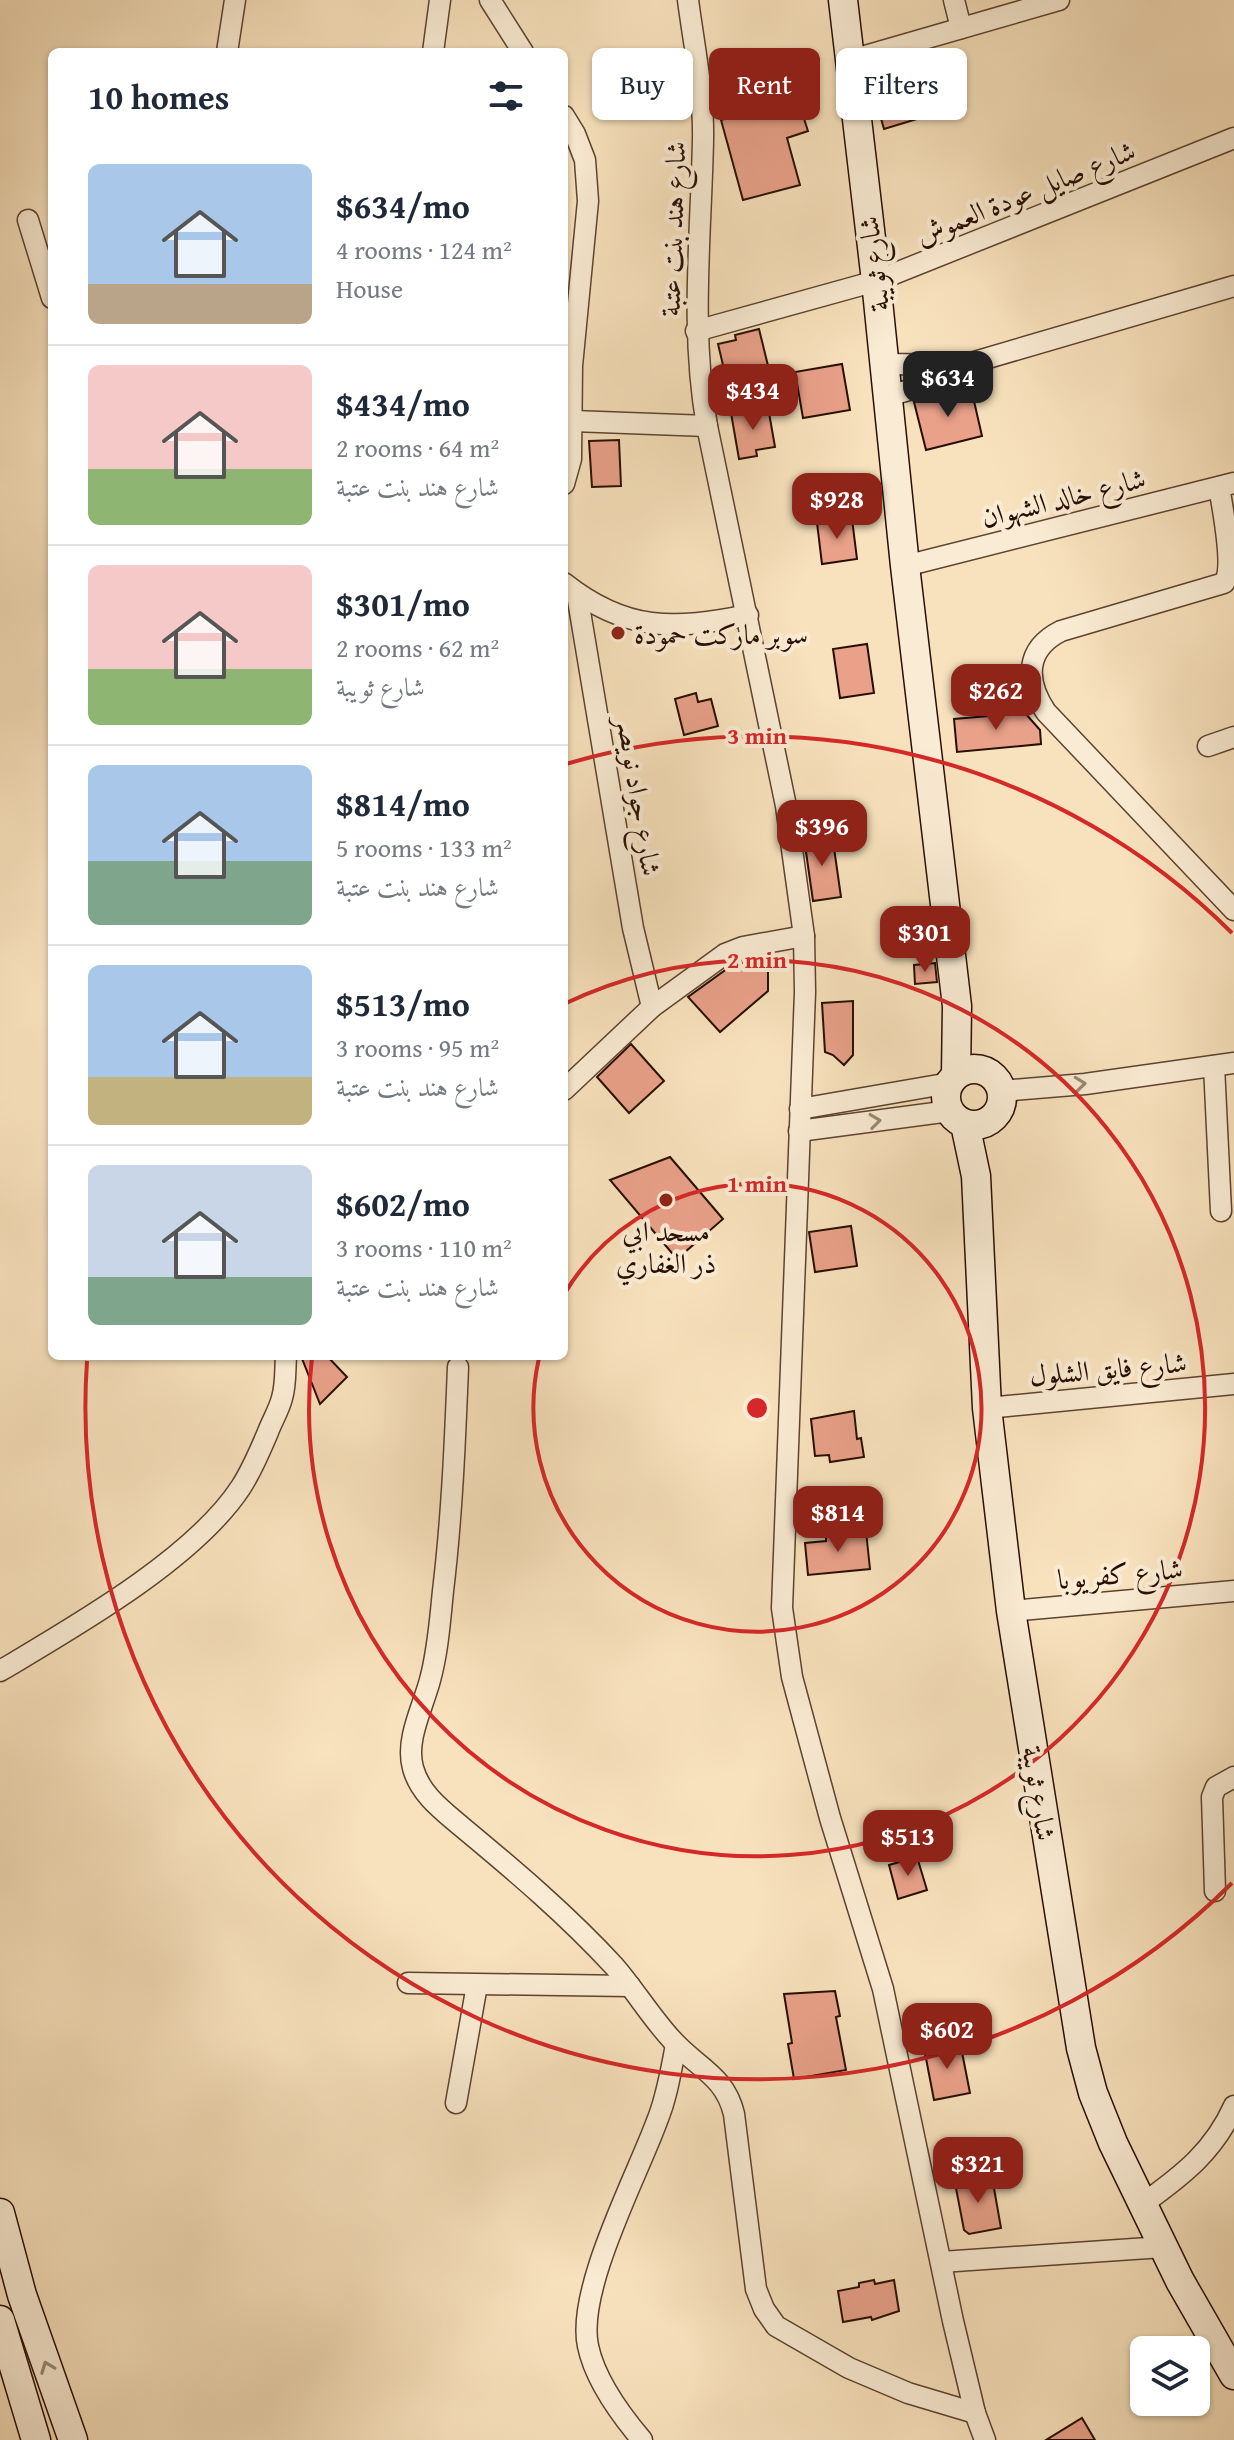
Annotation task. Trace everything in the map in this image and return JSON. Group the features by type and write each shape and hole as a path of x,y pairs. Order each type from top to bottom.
{"street":[{"path":"228,48 235,0"},
{"path":"434,48 440,0"},
{"path":"490,0 520,48"},
{"name":"شارع هند بنت عتبة","path":"688,0 703,139 696,331 707,426 786,806 804,936 805,992 782,1608 796,1691 830,1818 883,1989 975,2413 985,2440"},
{"name":"شارع ثويبة","path":"843,0 849,48"},
{"path":"954,0 961,28"},
{"path":"892,48 1059,0"},
{"name":"شارع ثويبة","path":"858,120 963,1076"},
{"path":"568,124 581,148 588,180 568,364 573,421 568,470"},
{"name":"شارع صايل عودة العموش","path":"696,331 876,281 1234,138"},
{"path":"28,220 48,285"},
{"path":"888,396 927,385 964,365 1234,286"},
{"path":"884,364 964,365"},
{"path":"573,421 707,426"},
{"path":"1226,485 1234,561 1230,579 1061,631 1042,642 1031,669 1038,700 1046,712 1234,910"},
{"name":"شارع خالد الشهوان","path":"905,566 1226,485"},
{"path":"571,588 630,620 655,625 681,626 748,615"},
{"name":"شارع جواد نويصر","path":"571,588 633,928 652,1007"},
{"path":"1208,746 1234,737"},
{"path":"568,1086 652,1007 733,950 804,936"},
{"path":"1002,1091 1085,1084 1224,1064 1221,1211"},
{"path":"958,1117 946,1092 963,1076"},
{"path":"799,1131 958,1117 985,1123 999,1110 1002,1091 998,1082 963,1076 800,1109"},
{"name":"شارع ثويبة","path":"958,1117 976,1176 987,1408 1011,1611 1081,2048 1093,2093 1113,2143 1163,2247 1234,2375"},
{"name":"شارع ثويبة","path":"976,1176 993,1118"},
{"path":"0,1671 122,1594 170,1559 219,1514 240,1488 279,1408 285,1385 286,1360"},
{"path":"458,1367 449,1541 434,1662 411,1745 418,1784 437,1806 563,1915 630,1986 676,2045 709,2071 728,2092 734,2114 756,2289 776,2326 849,2368 908,2393 975,2413"},
{"name":"شارع فايق الشلول","path":"987,1408 1234,1384"},
{"name":"شارع كفريوبا","path":"1011,1611 1234,1591"},
{"path":"1215,1891 1212,1797 1216,1787 1234,1777"},
{"path":"408,1983 630,1986"},
{"path":"456,2103 477,1985"},
{"path":"642,2440 622,2416 595,2367 585,2325 593,2283 658,2121 676,2045"},
{"path":"1144,2203 1197,2163 1232,2114"},
{"path":"0,2213 22,2295 73,2440"},
{"path":"941,2262 1163,2247"},
{"path":"0,2320 36,2440"}],"building":[{"path":"721,120 804,120 808,131 787,138 800,185 743,200"},
{"path":"881,120 914,120 884,129"},
{"path":"759,329 771,378 746,384 744,378 727,382 718,344 736,340 735,335"},
{"path":"842,364 850,410 803,418 795,372"},
{"path":"971,388 982,436 926,450 914,402"},
{"path":"768,407 775,447 756,450 757,456 739,459 731,413"},
{"path":"619,440 621,486 592,487 589,441"},
{"path":"852,519 857,559 822,564 817,523"},
{"path":"867,644 874,693 840,698 833,649"},
{"path":"696,693 698,702 711,699 718,726 684,735 675,699"},
{"path":"1025,713 1040,730 1041,744 957,752 954,719"},
{"path":"832,834 841,897 813,901 804,838"},
{"path":"756,959 768,972 768,991 720,1032 688,997 731,966"},
{"path":"935,963 937,982 915,984 914,965"},
{"path":"853,1001 853,1055 844,1065 825,1052 822,1003"},
{"path":"631,1044 664,1081 629,1113 597,1077"},
{"name":"مسحد ابي ذر الغفاري","path":"670,1157 723,1219 677,1259 610,1180"},
{"path":"851,1226 857,1266 815,1272 809,1232"},
{"path":"303,1360 331,1360 347,1377 320,1404"},
{"path":"854,1411 857,1439 861,1438 864,1457 830,1462 829,1455 815,1456 811,1419"},
{"path":"866,1531 870,1569 808,1575 805,1543 826,1541 826,1535"},
{"path":"917,1857 927,1890 898,1899 889,1865"},
{"path":"835,1991 840,2016 836,2017 846,2070 794,2079 784,1994"},
{"path":"960,2042 970,2093 934,2100 924,2048"},
{"path":"992,2177 1001,2228 969,2234 964,2230 955,2183"},
{"path":"874,2280 875,2284 894,2280 899,2311 872,2320 871,2317 843,2322 838,2291"},
{"path":"1082,2418 1095,2440 1046,2440"}],"place":[{"name":"سوبر ماركت حمودة","path":"618,633"},
{"name":"مسحد ابي ذر الغفاري","path":"666,1200"}]}
